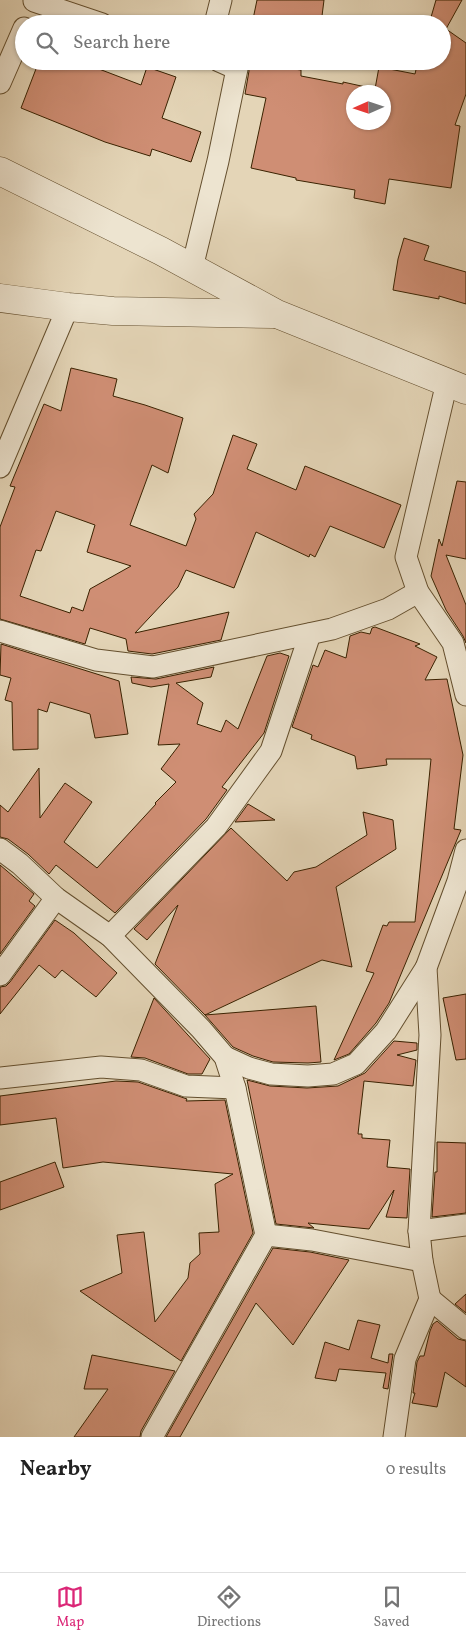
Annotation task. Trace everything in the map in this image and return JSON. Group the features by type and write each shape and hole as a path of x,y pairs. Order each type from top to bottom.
{"street":[{"path":"29,15 35,0 77,15"},
{"path":"218,15 222,0"},
{"path":"0,83 15,49"},
{"path":"192,268 218,161 237,70"},
{"path":"0,171 192,268 277,314 457,386 406,557 418,592 460,644 466,695"},
{"path":"0,298 68,308 112,311 277,314"},
{"path":"0,467 68,308"},
{"path":"0,632 96,660 152,667 332,629 388,609 418,592"},
{"path":"110,936 216,828 271,751 310,634"},
{"path":"0,849 20,864 56,898 110,936 201,1029 225,1057 235,1088 266,1235 152,1437"},
{"path":"225,1057 249,1068 271,1074 308,1076 333,1074 356,1064 386,1031 426,968 458,880 466,850"},
{"path":"0,975 56,898"},
{"path":"394,1437 405,1359 430,1299 422,1261 419,1231 430,1035 426,968"},
{"path":"0,1078 101,1066 141,1070 186,1086 235,1088"},
{"path":"419,1231 466,1225"},
{"path":"266,1235 312,1240 422,1261"},
{"path":"430,1299 466,1329"}],"building":[{"path":"257,0 324,0 322,15 254,15"},
{"path":"436,0 462,0 451,20 451,15 432,15"},
{"path":"451,32 466,43 466,94 455,125 460,126 451,188 389,179 385,204 354,198 355,190 296,180 296,178 251,168 266,98 245,94 249,70 301,70 301,76 357,85 346,85 346,130 391,130 391,85 376,85 378,70 394,70 415,74 416,70 451,70"},
{"path":"36,70 102,70 141,85 146,70 156,70 176,77 162,118 201,132 191,162 152,149 150,156 105,142 21,108"},
{"path":"404,238 429,246 424,260 466,272 466,304 439,296 439,299 393,290 398,259"},
{"path":"71,368 117,379 113,396 183,418 168,473 152,465 130,525 186,546 196,519 194,514 213,494 233,435 257,444 247,469 296,490 305,466 401,505 384,548 330,526 315,557 310,554 309,557 256,532 234,588 186,570 178,587 135,633 229,612 221,640 152,654 128,651 126,639 90,628 85,644 0,619 0,527 15,487 10,486 44,404 61,411","holes":["56,511 95,525 87,552 131,566 90,589 83,611 72,607 70,613 20,596 36,550 41,551"]},
{"path":"457,481 466,482 466,559 446,555 466,605 466,643 446,610 431,576 439,539 442,546"},
{"path":"375,627 420,644 415,646 437,657 425,680 447,679 463,755 454,829 461,830 389,1003 376,1023 349,1054 334,1060 374,973 366,971 383,925 387,926 389,922 415,922 431,759 386,759 387,765 357,769 355,756 311,739 312,735 292,727 313,665 318,667 325,650 346,658 350,636 361,632 370,634 372,628"},
{"path":"1,644 119,681 128,734 95,738 90,714 50,702 47,712 38,709 38,749 13,750 12,702 5,700 11,678 0,675"},
{"path":"280,653 289,656 264,733 222,787 227,790 206,819 115,913 56,865 49,874 28,854 8,839 0,837 0,805 8,812 39,768 40,818 65,783 92,802 64,842 97,868 176,782 161,769 180,744 158,745 169,684 151,687 132,683 131,677 156,679 214,667 211,677 176,683 203,703 197,724 221,732 226,720 238,729 267,656"},
{"path":"248,804 275,820 235,822"},
{"path":"363,812 393,820 396,849 336,887 352,967 322,960 205,1015 155,964 178,905 147,940 134,929 231,828 287,881 294,872 316,867 367,835"},
{"path":"0,865 34,894 29,901 35,906 0,954"},
{"path":"55,920 74,933 117,973 96,997 62,970 55,978 39,965 0,1014 0,987 6,986 10,982"},
{"path":"466,994 466,1059 456,1060 443,998"},
{"path":"154,998 210,1059 202,1074 188,1074 145,1058 131,1057"},
{"path":"316,1006 321,1062 273,1062 253,1056 233,1047 205,1015"},
{"path":"394,1041 417,1043 417,1050 397,1055 416,1060 413,1086 364,1081 358,1134 362,1134 362,1138 390,1140 387,1167 410,1169 407,1218 386,1217 394,1190 369,1229 308,1223 314,1228 276,1224 247,1080 270,1086 307,1088 338,1086 365,1073"},
{"path":"116,1081 138,1082 187,1099 186,1101 225,1100 253,1233 181,1361 80,1291 122,1273 117,1235 144,1232 155,1322 188,1278 190,1263 200,1254 199,1233 219,1232 215,1184 233,1174 103,1162 63,1168 56,1118 0,1125 0,1096"},
{"path":"437,1142 466,1143 466,1213 432,1217 435,1172 437,1172"},
{"path":"55,1162 64,1187 0,1210 0,1182"},
{"path":"273,1248 310,1252 349,1260 293,1345 256,1303 180,1437 166,1437"},
{"path":"466,1294 466,1313 455,1304"},
{"path":"358,1320 380,1325 371,1358 388,1363 389,1354 393,1354 388,1389 383,1388 386,1373 339,1369 336,1381 315,1378 325,1342 349,1350"},
{"path":"437,1321 458,1339 466,1341 466,1387 445,1372 437,1407 412,1403 415,1393 413,1393 417,1362 420,1356 424,1356 430,1331 433,1324"},
{"path":"92,1355 175,1371 141,1431 140,1437 74,1437 108,1389 84,1389"}]}
